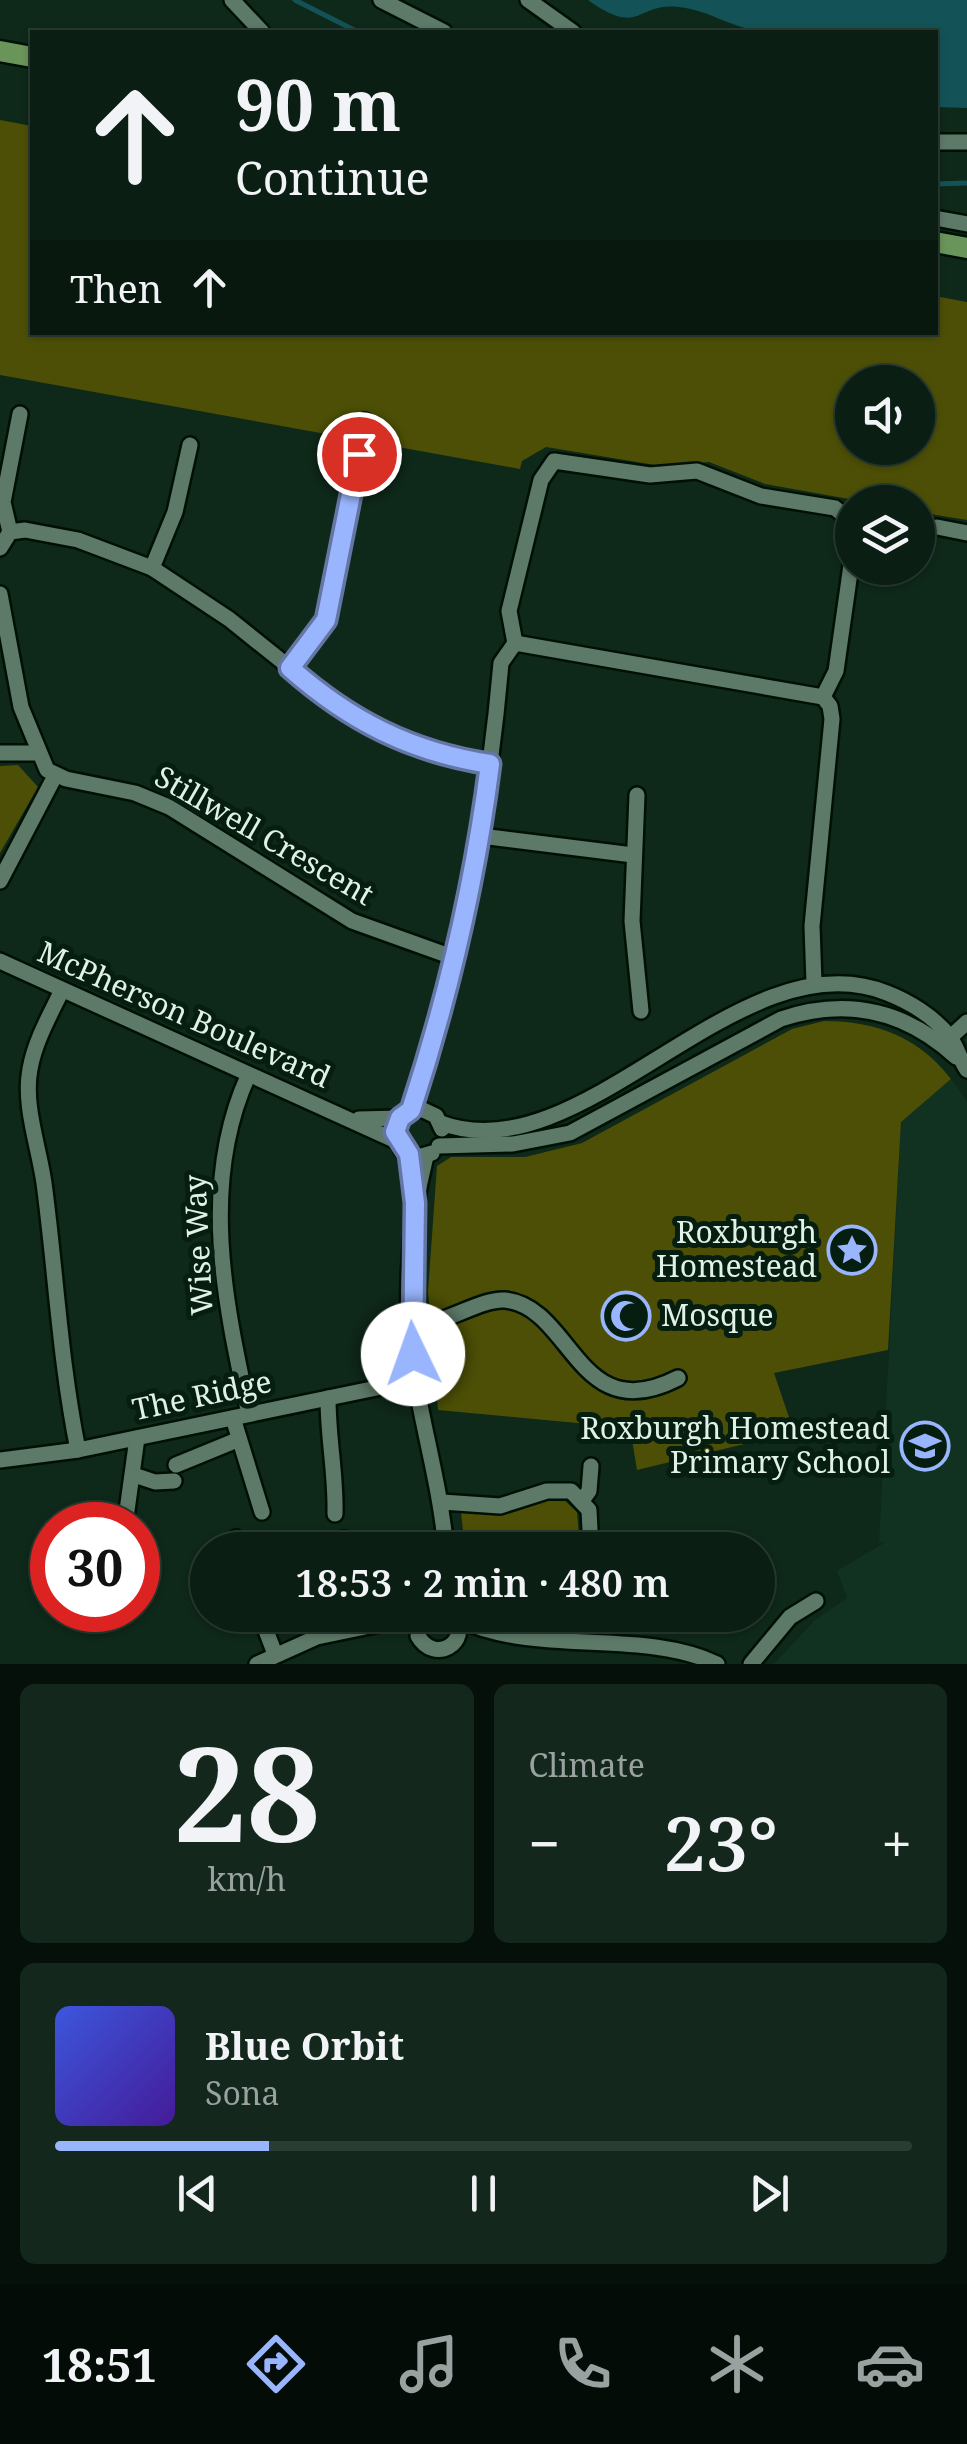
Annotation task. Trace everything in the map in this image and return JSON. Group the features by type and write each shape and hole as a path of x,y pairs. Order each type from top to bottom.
{"main road":[{"path":"0,51 30,57"},
{"path":"938,243 967,248"}],"street":[{"path":"232,0 260,30"},
{"path":"381,0 440,30"},
{"path":"528,0 570,30"},
{"path":"938,142 967,142"},
{"path":"938,219 967,224"},
{"path":"0,548 10,532 3,502 20,414"},
{"path":"290,668 326,620 336,588 365,421"},
{"path":"152,568 175,512 190,445"},
{"path":"444,1532 442,1502 415,1380 410,1327 415,1203 409,1154 396,1140 427,1062 456,958 481,836 501,663 515,643 510,611 541,480 554,462 650,475 697,470 761,496 835,508"},
{"path":"937,528 967,532"},
{"path":"10,532 25,530 78,540 152,568 192,592 348,715 418,748 490,764"},
{"path":"823,697 836,670 848,585"},
{"path":"0,594 21,707 39,753 55,776 0,880"},
{"path":"515,643 823,697 830,706 832,719 812,926 814,983"},
{"path":"0,753 39,753"},
{"name":"Stillwell Crescent","path":"55,776 136,793 169,808 338,913 396,940 456,958"},
{"path":"637,795 632,921 640,1011"},
{"path":"481,836 633,855"},
{"name":"McPherson Boulevard","path":"0,961 396,1140"},
{"path":"435,1117 479,1130 539,1119 757,1004 814,983 844,983 888,993 925,1013 965,1067"},
{"path":"62,990 36,1046 29,1072 30,1101 44,1183 58,1340 78,1450"},
{"path":"409,1154 513,1144 570,1132 757,1031 814,1008 874,1010 946,1041"},
{"path":"946,1041 967,1022"},
{"path":"415,1203 432,1151 435,1117 427,1062"},
{"name":"Wise Way","path":"248,1076 234,1108 223,1152 220,1203 226,1301 241,1416 236,1440 262,1512"},
{"name":"McPherson Boulevard","path":"345,1117 378,1122 405,1114 435,1117"},
{"path":"410,1327 442,1324 503,1300 523,1304 608,1385 644,1390 678,1378"},
{"name":"The Ridge","path":"0,1460 78,1450 415,1380"},
{"path":"328,1398 328,1456 337,1486 335,1514"},
{"path":"129,1502 137,1438"},
{"path":"134,1475 155,1482 236,1440"},
{"path":"591,1466 583,1499 591,1532"},
{"path":"442,1502 500,1506 560,1489 583,1499"},
{"path":"751,1664 790,1617 816,1600"},
{"path":"267,1632 275,1654"},
{"path":"257,1664 331,1632"},
{"path":"384,1632 437,1651 510,1636"},
{"path":"419,1632 430,1664"},
{"path":"442,1664 460,1632"},
{"path":"499,1632 669,1651 718,1664"}],"shaded area":[{"path":"0,120 30,126 30,335 938,335 938,297 967,302 967,520 935,515 935,485 835,485 835,496 765,484 709,462 661,466 546,447 522,461 520,469 0,375"},
{"path":"18,765 38,787 0,853 0,766"},
{"path":"824,1021 861,1024 895,1034 925,1052 951,1079 901,1122 888,1350 774,1373 794,1432 637,1470 630,1428 438,1410 428,1291 437,1166 451,1157 525,1157 582,1143 792,1029"},
{"name":"Roxburgh Homestead Primary School","path":"951,1079 967,1101 967,1664 774,1664 814,1621 847,1598 837,1571 884,1543 879,1541 901,1121"},
{"path":"542,1497 562,1498 577,1512 579,1532 463,1532 461,1513 496,1514"}],"water":[{"path":"588,0 967,0 967,108 938,107 938,30 754,30 679,7 654,9 629,18 605,11"}],"waterway":[{"path":"295,0 354,30"},
{"path":"938,184 967,183"}],"place":[{"name":"Roxburgh Homestead","path":"852,1250"},
{"name":"Mosque","path":"626,1316"},
{"name":"Roxburgh Homestead Primary School","path":"925,1446"}],"route":[{"path":"359,454 336,588 326,620 290,668 348,715 380,732 418,748 490,764 481,836 456,958 411,1110 396,1124 396,1140 409,1154 415,1203 410,1327 413,1354"}]}
